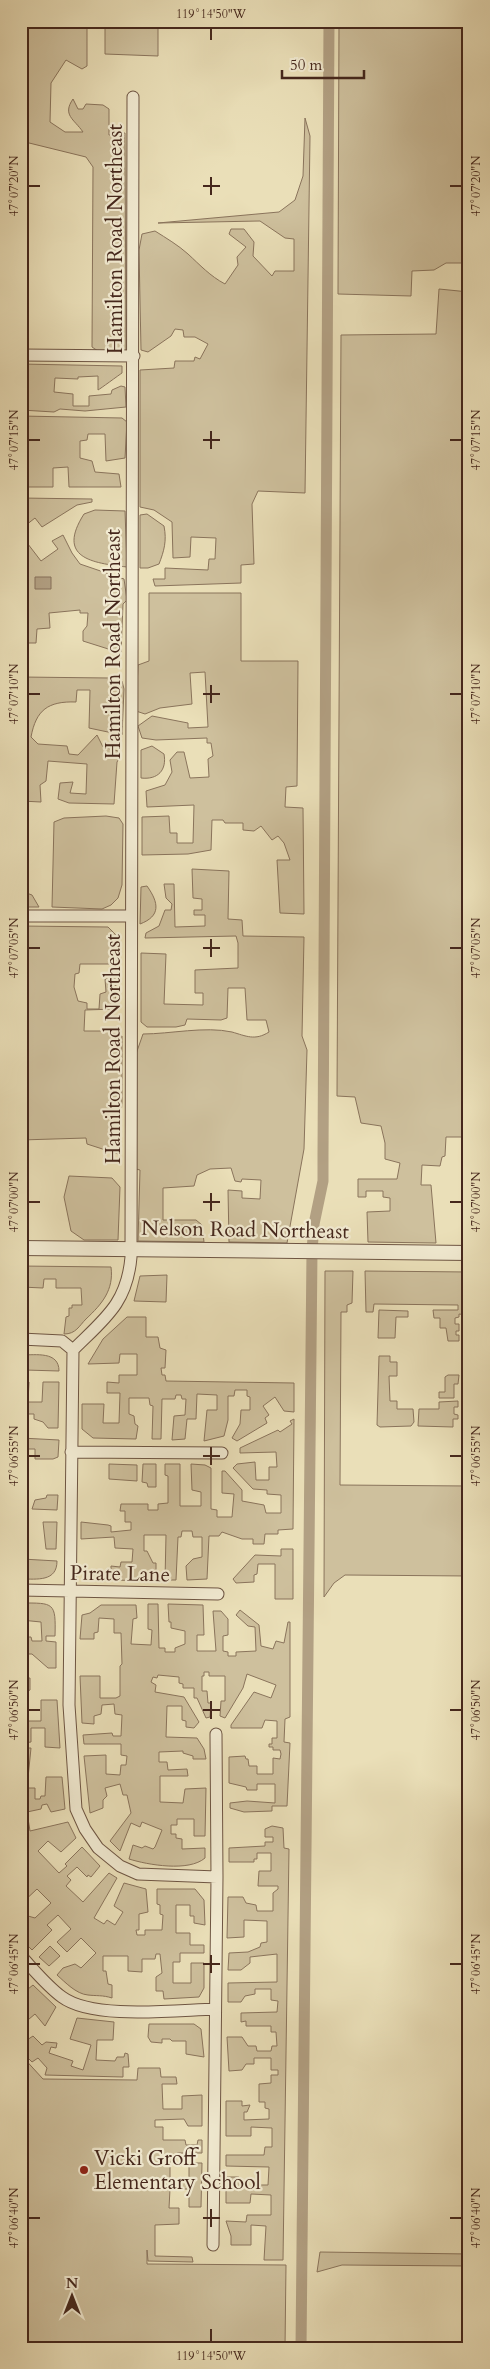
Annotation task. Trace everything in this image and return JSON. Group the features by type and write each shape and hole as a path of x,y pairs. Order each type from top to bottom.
{"street":[{"name":"Hamilton Road Northeast","path":"73,1350 112,1311 124,1293 130,1275 134,356 133,97"},
{"path":"21,355 134,356"},
{"path":"21,916 131,916"},
{"name":"Nelson Road Northeast","path":"21,1248 469,1253"},
{"path":"21,1339 62,1341 73,1350 69,1705 76,1809 85,1829 98,1848 115,1863 138,1874 217,1877"},
{"path":"71,1452 222,1452"},
{"name":"Pirate Lane","path":"21,1590 218,1594"},
{"path":"213,2245 217,1877 216,1734"},
{"path":"21,1956 63,1998 85,2008 142,2011 215,2010"}],"shaded area":[{"path":"21,21 87,21 87,66 82,69 66,60 51,83 50,122 65,132 83,132 70,117 69,109 73,99 78,109 83,109 86,104 103,105 109,109 109,135 125,133 126,351 98,351 92,347 93,167 86,157 21,141"},
{"path":"105,21 158,21 158,56 105,54"},
{"path":"339,21 469,21 469,263 446,263 434,270 412,271 411,296 338,294"},
{"path":"305,118 310,136 305,493 258,491 252,504 254,564 241,565 241,583 155,586 153,579 165,579 165,568 208,570 209,559 215,559 216,538 191,537 190,557 173,558 172,522 154,510 140,507 140,370 174,368 175,361 194,361 195,357 200,359 208,344 195,337 184,337 183,330 175,329 171,336 148,352 141,350 139,250 142,234 155,231 188,254 210,274 225,284 238,265 237,257 246,247 229,234 231,229 244,229 254,242 253,256 272,276 275,271 294,271 294,239 285,238 260,221 158,223 279,212 295,200 303,176"},
{"path":"439,289 469,292 469,1137 446,1137 445,1156 442,1157 440,1166 422,1165 421,1185 431,1185 436,1243 368,1242 367,1212 390,1211 390,1198 383,1197 383,1191 366,1191 366,1197 358,1197 358,1179 397,1179 400,1163 385,1159 385,1143 381,1126 361,1123 355,1097 337,1096 341,335 436,334"},
{"path":"21,364 122,366 122,373 98,390 98,376 78,377 78,379 55,378 54,392 73,394 73,406 89,406 89,396 111,394 112,390 121,386 125,387 126,407 85,411 60,409 54,412 21,410"},
{"path":"21,416 122,418 127,422 125,458 106,461 105,434 88,434 87,440 80,441 80,458 92,461 95,472 119,474 121,487 69,487 68,467 53,468 53,487 21,487"},
{"path":"21,498 92,499 92,502 77,505 42,527 35,518 21,529"},
{"path":"95,510 125,511 127,567 91,560 76,549 74,540 76,529 84,514"},
{"path":"147,514 164,526 164,546 159,564 148,568 140,568 140,515"},
{"path":"21,535 41,561 58,549 52,541 63,535 80,564 124,579 127,600 123,604 121,653 83,641 83,631 87,626 88,613 80,613 80,610 49,613 50,628 37,629 36,643 21,643"},
{"path":"35,577 51,577 51,589 35,589"},
{"path":"149,593 241,593 241,661 298,661 297,786 286,787 285,807 303,808 304,914 280,913 277,860 290,860 284,843 278,836 272,840 261,826 254,831 243,830 243,823 225,823 223,820 212,820 211,850 188,854 142,855 142,817 169,816 170,833 177,833 177,843 193,843 194,805 147,807 146,791 165,785 172,772 170,760 177,752 184,752 190,778 209,777 208,759 213,756 211,743 207,743 207,738 156,740 142,738 138,726 152,716 188,723 188,728 208,727 205,672 190,673 192,704 160,708 145,714 136,711 138,665 149,661"},
{"path":"21,677 109,678 122,681 124,689 122,735 89,728 90,690 77,690 76,702 58,703 45,709 40,714 36,720 31,737 38,744 67,746 69,754 78,755 97,735 103,747 118,751 120,757 117,762 114,804 69,803 58,799 60,783 73,782 70,793 86,794 87,764 48,761 46,781 40,785 41,802 21,801"},
{"path":"152,746 164,754 163,769 157,776 141,778 141,750"},
{"path":"106,816 119,818 123,824 122,885 118,898 111,905 102,909 52,907 54,822 64,818"},
{"path":"192,869 229,871 228,919 242,920 243,936 304,937 302,1036 307,1050 304,1149 287,1243 229,1242 228,1190 242,1191 242,1198 260,1199 261,1180 242,1179 241,1182 235,1181 231,1168 210,1169 197,1175 194,1186 163,1188 163,1220 196,1220 202,1225 204,1242 138,1241 140,1170 136,1169 136,1054 143,1034 222,1030 255,1037 269,1032 266,1020 247,1020 245,988 228,988 227,1018 221,1020 187,1019 185,1025 176,1027 147,1027 141,1022 141,953 166,954 164,1004 203,1005 203,993 195,993 195,970 238,968 238,943 236,936 145,938 146,933 159,926 165,910 171,910 172,904 166,898 164,884 174,884 175,927 205,926 205,915 194,915 194,910 202,910 202,899 193,898"},
{"path":"147,886 154,898 156,908 152,917 140,924 141,887"},
{"path":"21,891 32,895 39,907 21,907"},
{"path":"21,926 108,927 118,937 116,964 80,964 79,973 75,974 74,987 78,1001 87,1003 87,1009 99,1009 100,994 106,992 105,979 116,979 115,1009 85,1010 84,1031 105,1031 122,1036 122,1102 118,1154 87,1144 86,1138 21,1140"},
{"path":"469,1173 469,1238 463,1214 462,1196 465,1180"},
{"path":"69,1176 112,1178 120,1187 118,1240 84,1240 71,1231 64,1197"},
{"path":"21,1266 111,1267 111,1283 106,1296 97,1308 74,1331 64,1334 66,1317 69,1316 69,1308 72,1308 72,1305 82,1305 81,1288 56,1288 56,1279 44,1279 43,1288 21,1287"},
{"path":"325,1271 353,1271 352,1303 347,1305 347,1312 341,1312 340,1485 469,1486 469,1576 345,1575 334,1583 324,1597"},
{"path":"365,1271 469,1272 469,1310 467,1315 459,1314 459,1317 455,1318 455,1324 459,1324 459,1331 456,1331 456,1335 459,1335 459,1341 448,1341 446,1328 440,1328 440,1318 434,1318 433,1310 458,1310 458,1305 374,1304 373,1312 366,1312"},
{"path":"167,1275 166,1302 134,1301 140,1276"},
{"path":"379,1310 408,1311 408,1317 396,1317 395,1338 378,1338"},
{"path":"127,1317 146,1317 146,1337 158,1337 160,1348 166,1350 165,1368 161,1368 162,1375 165,1375 166,1381 294,1383 294,1412 284,1411 275,1397 263,1406 269,1415 265,1418 267,1423 237,1441 232,1438 240,1424 241,1410 250,1410 250,1397 247,1396 247,1390 235,1390 234,1396 228,1396 228,1420 224,1436 204,1441 207,1410 217,1410 217,1395 197,1394 196,1419 187,1419 185,1439 172,1440 174,1416 185,1415 186,1399 182,1399 181,1395 176,1395 175,1399 162,1399 161,1439 152,1439 153,1406 150,1405 149,1398 129,1398 129,1414 134,1416 135,1424 138,1426 136,1439 93,1438 82,1429 82,1404 104,1404 103,1423 119,1423 120,1393 107,1393 107,1382 119,1383 119,1375 137,1375 137,1354 120,1354 119,1363 88,1364 103,1339"},
{"path":"21,1355 46,1355 55,1360 58,1365 59,1371 25,1370 24,1381 29,1382 28,1402 42,1402 43,1382 59,1382 58,1428 48,1428 43,1422 34,1419 34,1414 21,1414"},
{"path":"379,1356 390,1356 390,1362 397,1362 397,1376 389,1376 390,1401 397,1401 397,1409 413,1409 414,1422 411,1426 380,1427 377,1425"},
{"path":"448,1375 459,1375 458,1384 454,1384 454,1398 439,1398 439,1392 445,1392 445,1377"},
{"path":"458,1401 458,1407 454,1407 454,1414 458,1415 458,1419 453,1419 453,1427 418,1426 419,1409 439,1409 439,1402"},
{"path":"294,1419 293,1529 278,1530 278,1534 265,1534 264,1544 253,1544 253,1539 242,1539 222,1532 219,1536 209,1536 207,1579 187,1580 186,1566 193,1559 202,1557 202,1537 193,1537 192,1531 182,1531 181,1537 178,1537 176,1580 165,1580 166,1535 144,1535 144,1551 147,1551 153,1563 156,1563 156,1581 111,1580 111,1566 120,1567 121,1562 132,1562 133,1549 115,1548 114,1537 81,1539 81,1522 111,1526 111,1532 131,1530 131,1522 125,1522 125,1511 120,1511 121,1504 148,1504 148,1510 158,1510 158,1504 168,1503 168,1476 165,1475 165,1464 180,1464 180,1506 201,1506 201,1492 192,1490 191,1464 205,1465 211,1468 211,1509 217,1510 217,1517 232,1517 234,1494 222,1493 222,1471 225,1471 242,1490 242,1501 264,1505 266,1513 281,1513 281,1495 267,1494 267,1490 253,1489 233,1468 237,1464 255,1462 256,1480 269,1480 269,1467 277,1467 276,1452 240,1453 240,1448 278,1430 280,1432 292,1424 290,1421"},
{"path":"21,1438 59,1440 58,1457 53,1459 35,1459 35,1449 21,1449"},
{"path":"109,1464 137,1465 137,1481 109,1479"},
{"path":"143,1464 156,1464 156,1487 148,1487 147,1483 142,1482"},
{"path":"47,1495 58,1495 57,1510 32,1509 35,1500 46,1498"},
{"path":"43,1522 57,1522 56,1549 46,1549"},
{"path":"281,1549 293,1549 293,1599 275,1599 275,1564 258,1564 257,1574 254,1575 254,1582 236,1583 233,1579 255,1555 281,1556"},
{"path":"21,1555 22,1559 57,1561 54,1573 45,1578 21,1579"},
{"path":"21,1603 40,1603 51,1607 55,1616 55,1636 46,1636 46,1641 56,1642 56,1668 48,1668 32,1654 21,1654 21,1637 31,1637 32,1641 42,1641 41,1622 21,1620"},
{"path":"148,1604 158,1604 159,1648 165,1648 165,1652 175,1652 175,1648 185,1644 185,1631 171,1628 168,1604 203,1605 204,1635 197,1635 197,1651 216,1651 213,1611 221,1611 228,1619 228,1635 223,1636 223,1651 228,1652 228,1656 236,1656 236,1652 256,1651 255,1627 248,1626 236,1615 240,1610 259,1625 261,1646 273,1649 276,1641 284,1643 288,1622 290,1622 290,1717 285,1719 284,1742 290,1743 287,1806 272,1806 272,1811 244,1812 230,1808 230,1803 247,1801 275,1803 275,1784 257,1784 257,1790 247,1790 246,1787 229,1783 229,1757 245,1756 248,1759 249,1766 257,1766 257,1774 273,1774 273,1758 280,1759 281,1754 280,1750 273,1750 273,1747 269,1747 269,1744 272,1744 272,1738 277,1738 277,1721 265,1720 262,1728 231,1728 231,1725 254,1692 271,1698 276,1685 247,1674 243,1688 225,1718 220,1716 221,1701 225,1701 225,1676 209,1676 209,1672 204,1672 204,1676 202,1676 202,1691 207,1691 208,1703 211,1703 210,1717 206,1718 197,1698 194,1698 194,1688 183,1688 183,1684 179,1683 179,1677 158,1675 157,1678 153,1677 151,1682 156,1685 155,1692 184,1697 199,1722 194,1728 186,1727 186,1721 182,1720 182,1706 167,1706 166,1737 197,1738 204,1749 206,1759 193,1759 193,1756 183,1753 183,1751 159,1752 159,1762 167,1762 168,1770 187,1769 188,1776 160,1776 160,1802 183,1803 185,1789 206,1788 205,1836 194,1836 194,1819 177,1819 177,1825 171,1825 171,1834 176,1834 176,1838 182,1839 182,1849 205,1848 205,1858 189,1865 157,1865 129,1859 133,1845 153,1849 162,1830 142,1822 140,1827 131,1823 120,1851 110,1841 131,1813 127,1795 123,1795 120,1784 105,1788 107,1796 103,1800 103,1808 90,1813 84,1756 106,1755 106,1774 120,1775 121,1765 126,1765 127,1756 121,1755 121,1744 84,1744 83,1735 112,1733 113,1736 121,1736 122,1715 115,1714 114,1704 102,1705 101,1714 94,1716 94,1724 82,1723 80,1676 100,1676 100,1698 116,1698 120,1696 120,1666 122,1664 121,1633 114,1633 114,1619 99,1618 98,1632 94,1633 94,1639 80,1639 82,1615 90,1613 101,1605 136,1605 137,1618 133,1619 131,1644 151,1645 152,1630 148,1629"},
{"path":"21,1678 30,1678 28,1697 23,1697 23,1704 28,1705 28,1721 41,1721 41,1700 57,1700 60,1748 45,1747 45,1728 31,1728 31,1742 24,1743 25,1748 31,1748 27,1788 35,1788 35,1799 40,1799 41,1796 45,1796 46,1777 62,1777 65,1809 51,1812 47,1804 42,1805 41,1809 27,1812 30,1831 68,1822 76,1838 61,1852 48,1841 38,1851 59,1873 82,1847 100,1866 91,1877 88,1875 87,1877 77,1867 67,1876 71,1880 66,1886 83,1902 109,1873 117,1878 94,1918 104,1924 107,1920 115,1925 123,1912 114,1906 124,1883 146,1889 148,1912 139,1914 139,1930 136,1930 137,1935 145,1935 145,1930 162,1930 163,1915 160,1914 160,1905 157,1904 157,1889 195,1889 204,1900 205,1925 194,1923 194,1916 190,1916 190,1905 176,1905 176,1933 190,1933 190,1945 204,1945 204,1953 180,1953 180,1962 173,1962 173,1983 191,1983 191,1963 204,1963 204,1988 199,1997 164,1999 163,1991 156,1991 156,1977 162,1973 160,1954 156,1954 155,1959 142,1959 142,1972 128,1971 128,1956 103,1956 103,1971 106,1971 108,1984 112,1985 112,1998 84,1994 75,1990 57,1975 63,1968 75,1964 81,1968 96,1953 81,1938 67,1952 57,1942 71,1929 58,1915 47,1925 52,1930 32,1950 21,1939 21,1914 35,1918 51,1903 37,1889 21,1904 21,1888 28,1881 21,1875"},
{"path":"272,1826 283,1828 284,1848 289,1849 283,2260 264,2260 266,2226 251,2225 251,2245 231,2245 231,2236 226,2221 246,2222 247,2215 271,2215 271,2195 251,2194 250,2203 226,2203 226,2177 239,2177 244,2186 268,2185 269,2167 226,2166 226,2155 264,2155 265,2147 272,2147 272,2128 251,2127 251,2136 226,2136 226,2101 242,2101 242,2106 250,2105 247,2112 244,2112 244,2120 269,2119 269,2109 265,2108 265,2102 259,2102 259,2084 271,2083 271,2075 278,2075 278,2070 271,2070 271,2058 254,2058 254,2064 246,2064 242,2070 229,2071 227,2037 242,2037 248,2046 256,2046 257,2051 271,2051 272,2046 277,2046 276,2032 271,2032 271,2026 246,2026 246,2021 241,2022 241,2013 277,2012 278,2001 271,2000 271,1989 255,1989 255,1994 245,1996 241,2002 228,2002 228,1983 277,1982 277,1954 250,1957 250,1963 241,1970 228,1970 229,1953 248,1952 260,1947 261,1943 267,1942 267,1921 244,1920 244,1937 227,1938 228,1897 243,1897 246,1903 256,1905 257,1911 273,1911 273,1893 278,1889 278,1886 258,1886 259,1871 271,1871 271,1853 257,1853 257,1859 254,1859 254,1862 229,1862 229,1848 265,1846 265,1842 273,1842 273,1837 265,1837 265,1829"},
{"path":"50,1946 60,1956 49,1966 39,1957"},
{"path":"33,1985 56,2007 45,2026 35,2014 22,2025 26,2031 22,2035 27,2040 33,2036 42,2045 46,2042 57,2043 56,2048 51,2047 49,2053 73,2061 71,2066 83,2070 91,2045 70,2039 77,2018 114,2022 113,2040 97,2040 96,2060 115,2061 117,2057 124,2057 125,2053 128,2054 129,2067 123,2067 123,2077 45,2075 47,2068 38,2058 32,2062 21,2051 21,2011 25,2007 21,2000 26,1996 23,1993"},
{"path":"149,2024 194,2024 201,2029 204,2057 186,2054 186,2041 162,2039 162,2043 151,2042 148,2037"},
{"path":"21,2055 43,2079 137,2080 138,2068 160,2068 161,2077 176,2077 177,2084 162,2084 163,2109 182,2109 182,2096 202,2095 202,2126 188,2126 184,2119 155,2120 155,2127 163,2127 163,2140 185,2140 186,2145 197,2145 198,2140 202,2140 202,2153 177,2153 176,2162 170,2162 170,2180 189,2181 189,2163 202,2163 201,2207 189,2207 189,2189 170,2189 169,2208 179,2208 179,2224 155,2225 155,2256 192,2257 193,2262 148,2261 147,2250 147,2264 286,2265 285,2348 21,2348"},
{"path":"320,2252 469,2254 469,2266 342,2265 317,2272"}],"waterway":[{"path":"301,2348 312,1251 314,1224 323,1181 329,21"}],"place":[{"name":"Vicki Groff Elementary School","path":"84,2170"}]}
